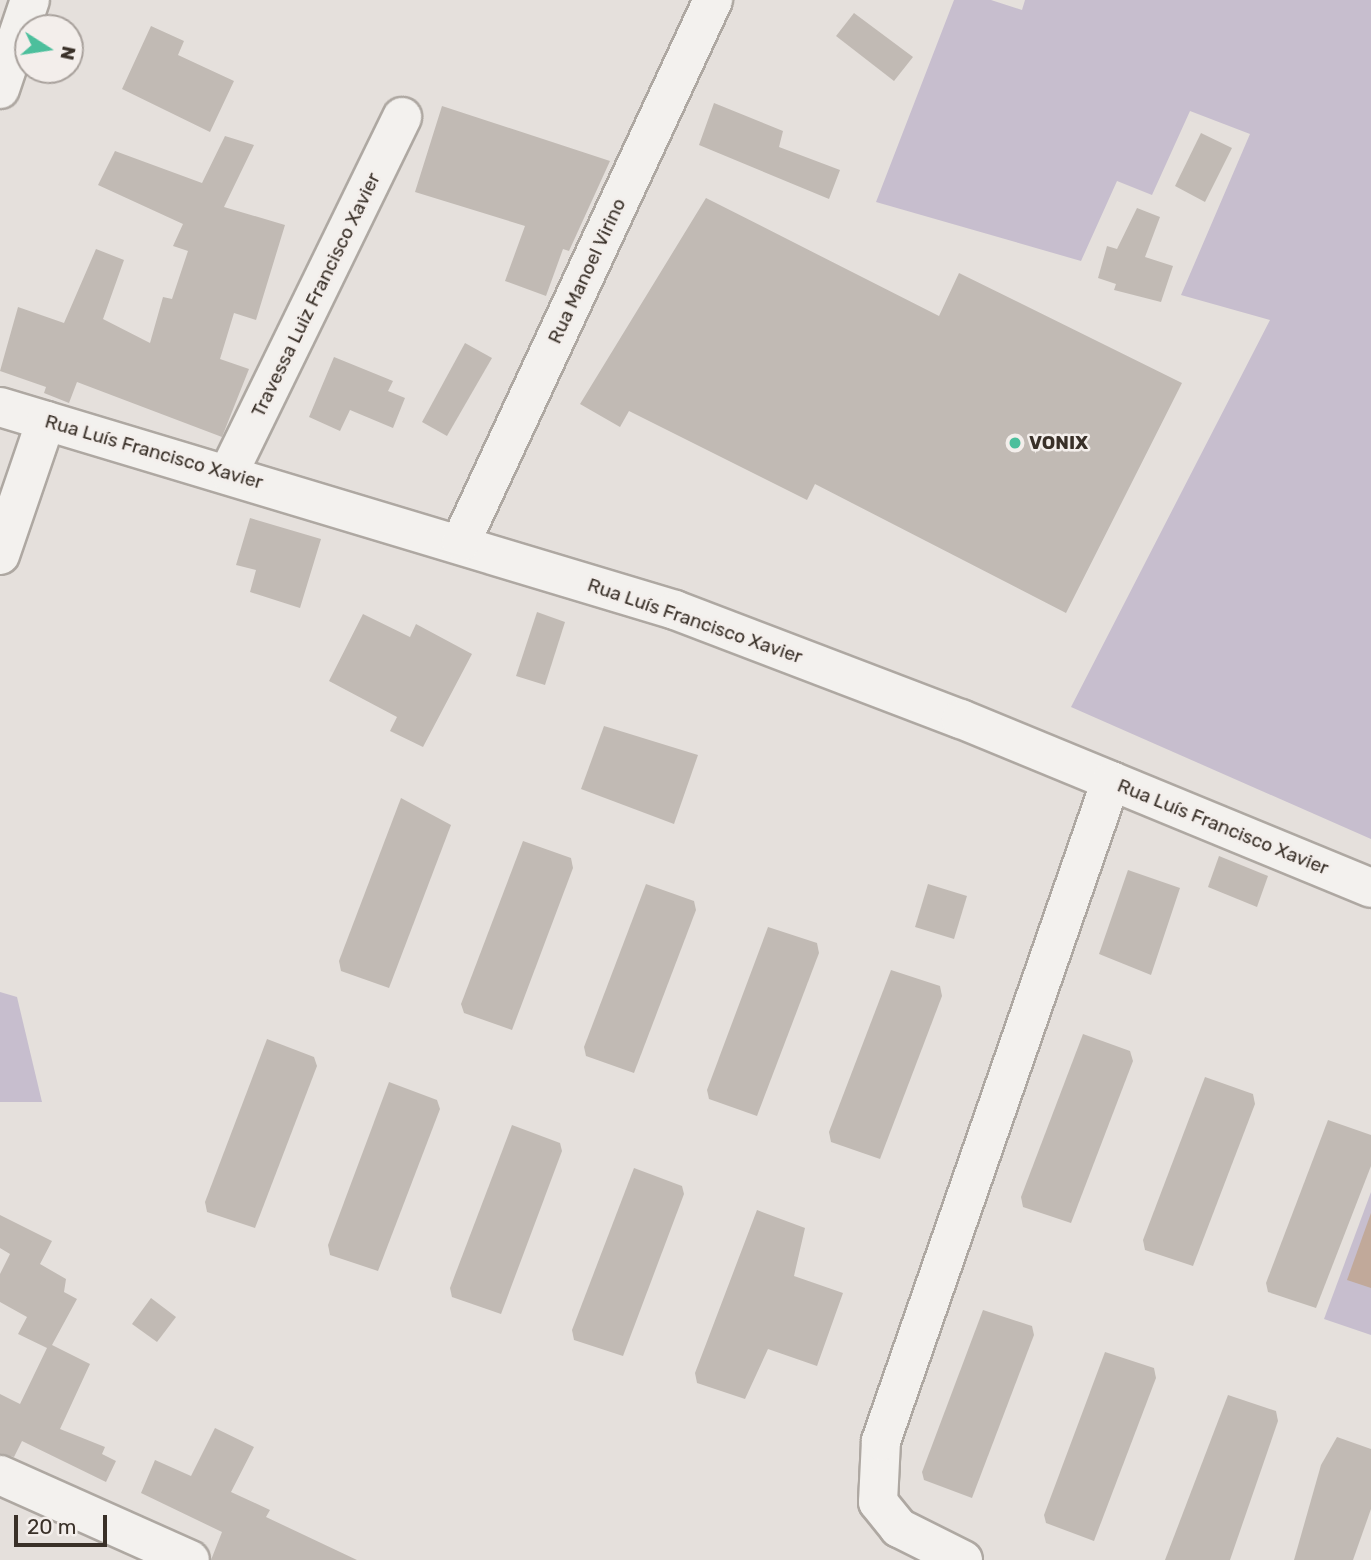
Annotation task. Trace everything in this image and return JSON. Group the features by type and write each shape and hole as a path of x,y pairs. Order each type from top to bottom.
{"street":[{"path":"0,89 30,0"},
{"name":"Rua Manoel Virino","path":"461,542 713,0"},
{"name":"Travessa Luiz Francisco Xavier","path":"229,472 402,117"},
{"name":"Rua Luís Francisco Xavier","path":"0,407 229,472 674,610 1111,781 1371,888"},
{"path":"0,555 46,421"},
{"path":"963,1560 899,1528 878,1502 881,1441 1111,781"},
{"path":"0,1475 190,1560"}],"shaded area":[{"path":"954,0 991,0 1022,10 1025,0 1371,0 1371,839 1071,707 1270,320 1181,295 1250,134 1190,111 1152,195 1117,181 1081,261 876,202"},
{"path":"0,992 17,997 42,1102 0,1102"},
{"path":"1371,1192 1371,1335 1324,1319"},
{"path":"1371,1213 1371,1288 1347,1280"}],"building":[{"path":"854,13 913,57 894,81 836,36"},
{"path":"151,26 184,41 178,55 234,81 210,132 122,89"},
{"path":"714,103 783,131 779,147 840,170 829,199 699,145"},
{"path":"442,106 610,161 569,251 563,249 546,296 505,281 525,226 415,192"},
{"path":"1201,133 1232,148 1205,202 1175,186"},
{"path":"225,136 254,145 224,207 285,225 256,320 234,313 220,359 249,369 222,437 77,382 69,403 44,393 46,387 0,371 18,307 64,323 96,249 124,260 103,319 150,343 163,297 172,299 188,251 173,246 183,224 98,185 115,151 202,183"},
{"path":"706,198 939,316 959,273 1182,383 1066,613 815,484 807,500 629,411 620,427 580,404"},
{"path":"1137,208 1160,217 1145,257 1173,266 1161,302 1114,290 1116,284 1098,278 1107,246 1117,249"},
{"path":"465,343 492,358 447,436 422,422"},
{"path":"334,357 393,381 388,391 405,398 393,428 350,410 340,431 309,417"},
{"path":"250,518 321,539 300,608 250,592 256,570 236,565"},
{"path":"537,612 565,622 545,685 516,676"},
{"path":"363,614 410,637 416,624 472,654 423,747 390,731 397,717 329,681"},
{"path":"604,726 698,755 674,824 581,789"},
{"path":"401,798 451,825 389,988 341,971 339,961"},
{"path":"523,841 571,858 573,868 512,1030 464,1013 461,1004"},
{"path":"1219,856 1268,876 1257,907 1208,887"},
{"path":"1128,870 1180,888 1151,975 1099,954"},
{"path":"646,884 694,901 696,910 634,1073 586,1056 584,1047"},
{"path":"928,884 967,896 954,939 915,927"},
{"path":"768,927 817,943 819,953 757,1116 709,1099 707,1090"},
{"path":"891,970 940,986 942,996 880,1159 831,1142 829,1132"},
{"path":"1083,1034 1130,1051 1133,1061 1071,1223 1023,1207 1021,1197"},
{"path":"267,1039 314,1057 317,1066 255,1228 207,1212 205,1202"},
{"path":"1205,1077 1253,1094 1255,1104 1193,1266 1145,1250 1143,1240"},
{"path":"389,1082 437,1100 440,1109 378,1271 330,1255 328,1245"},
{"path":"1328,1120 1371,1135 1371,1166 1316,1308 1268,1292 1266,1283"},
{"path":"512,1125 560,1143 562,1151 501,1314 452,1297 450,1288"},
{"path":"634,1168 682,1186 684,1194 623,1356 574,1340 572,1330"},
{"path":"757,1210 805,1228 794,1276 843,1293 817,1366 768,1349 745,1399 697,1383 695,1373"},
{"path":"0,1215 52,1241 40,1264 66,1279 64,1292 77,1299 52,1345 90,1364 60,1429 105,1447 102,1454 116,1461 106,1482 22,1441 14,1457 0,1454 0,1394 20,1404 47,1348 18,1334 27,1317 0,1302 0,1274 10,1254 0,1248"},
{"path":"151,1298 176,1317 157,1342 132,1324"},
{"path":"983,1310 1032,1326 1034,1335 972,1498 924,1480 922,1472"},
{"path":"1105,1352 1154,1368 1156,1378 1094,1541 1046,1523 1044,1515"},
{"path":"1228,1395 1276,1411 1278,1421 1230,1560 1165,1560"},
{"path":"215,1428 254,1447 231,1492 270,1510 266,1517 357,1560 211,1560 222,1532 141,1493 155,1460 191,1476"},
{"path":"1337,1437 1371,1449 1371,1509 1353,1560 1294,1560 1321,1465"}],"place":[{"name":"VONIX","path":"1015,443"}]}
